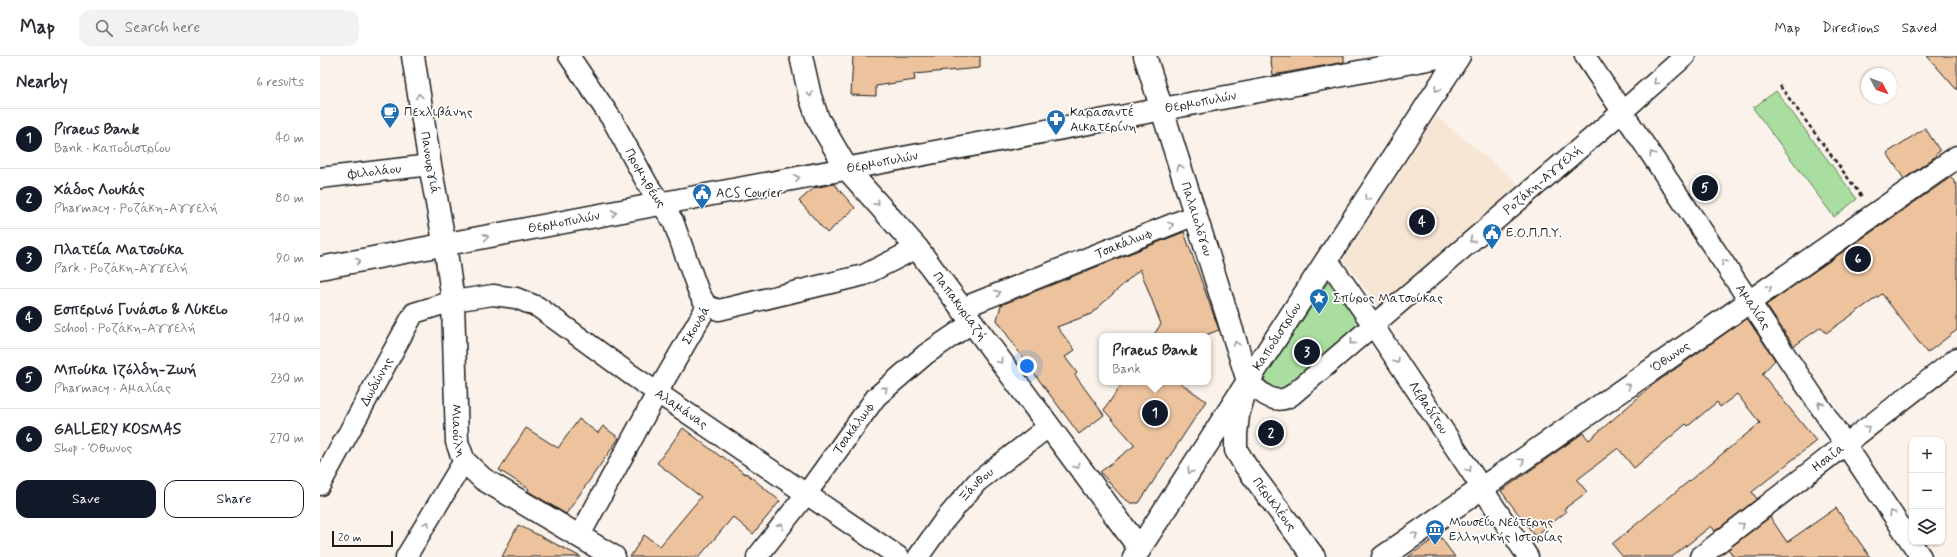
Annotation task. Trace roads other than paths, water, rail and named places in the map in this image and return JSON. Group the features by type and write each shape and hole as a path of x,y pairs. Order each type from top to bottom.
{"main road":[{"name":"Πανουργιά","path":"413,56 430,165 445,245"},
{"name":"Παπακυριαζή","path":"801,56 810,96 818,119 847,169 917,248 1048,427 1137,553"},
{"name":"Παλαιολόγου","path":"1145,56 1248,382"},
{"name":"Θερμοπυλών","path":"320,268 1444,56"},
{"name":"Καποδιστρίου","path":"1137,553 1459,56"},
{"name":"Όθωνος","path":"1383,557 1957,157"},
{"name":"Μιαούλη","path":"445,245 453,301 457,442 464,462 483,479 614,557"},
{"path":"1207,445 1217,445 1236,450 1238,415 1248,382"},
{"name":"Περικλέους","path":"1236,450 1245,466 1314,557"}],"street":[{"name":"Προμηθέως","path":"568,56 613,121 648,185 663,204 673,221 699,293 707,306"},
{"name":"Αμαλίας","path":"1585,56 1750,302 1847,443 1921,557"},
{"name":"Ροζάκη-Αγγελή","path":"1248,382 1270,399 1279,400 1287,398 1623,111 1685,56"},
{"name":"Φιλολάου","path":"320,178 430,165"},
{"name":"Τσακάλωφ","path":"757,557 807,493 876,397 926,354 967,315 1195,215"},
{"name":"Σκουφά","path":"579,537 657,393 707,306 719,310 864,275 917,248"},
{"name":"Λεβαδίτου","path":"1327,259 1373,325 1528,557"},
{"name":"Αλαμάνας","path":"453,301 493,296 516,298 538,307 657,393 807,493 899,557"},
{"name":"Δωδώνης","path":"320,485 414,313 453,301"},
{"name":"Ησαΐα","path":"1700,557 1721,551 1847,443 1957,358"},
{"name":"Ξάνθου","path":"918,557 943,522 977,482 1048,427"},
{"path":"406,557 464,462"}],"place":[{"name":"Πεχλιβάνης","path":"390,129"},
{"name":"Καρασαντέ Αικατερίνη","path":"1056,136"},
{"name":"Μπούκα Ιζόλδη-Ζωή","path":"1705,188"},
{"name":"ACS Courier","path":"702,210"},
{"name":"Εσπερινό Γυνάσιο & Λύκειο","path":"1422,222"},
{"name":"Ε.Ο.Π.Π.Υ.","path":"1492,250"},
{"name":"GALLERY KOSMAS","path":"1858,259"},
{"name":"Σπύρος Ματσούκας","path":"1319,315"},
{"name":"Πλατεία Ματσούκα","path":"1307,352"},
{"name":"Piraeus Bank","path":"1155,413"},
{"name":"Χάδος Λουκάς","path":"1271,433"},
{"name":"Μουσείο Νεότερης Ελληνικής Ιστορίας","path":"1435,546"}]}
